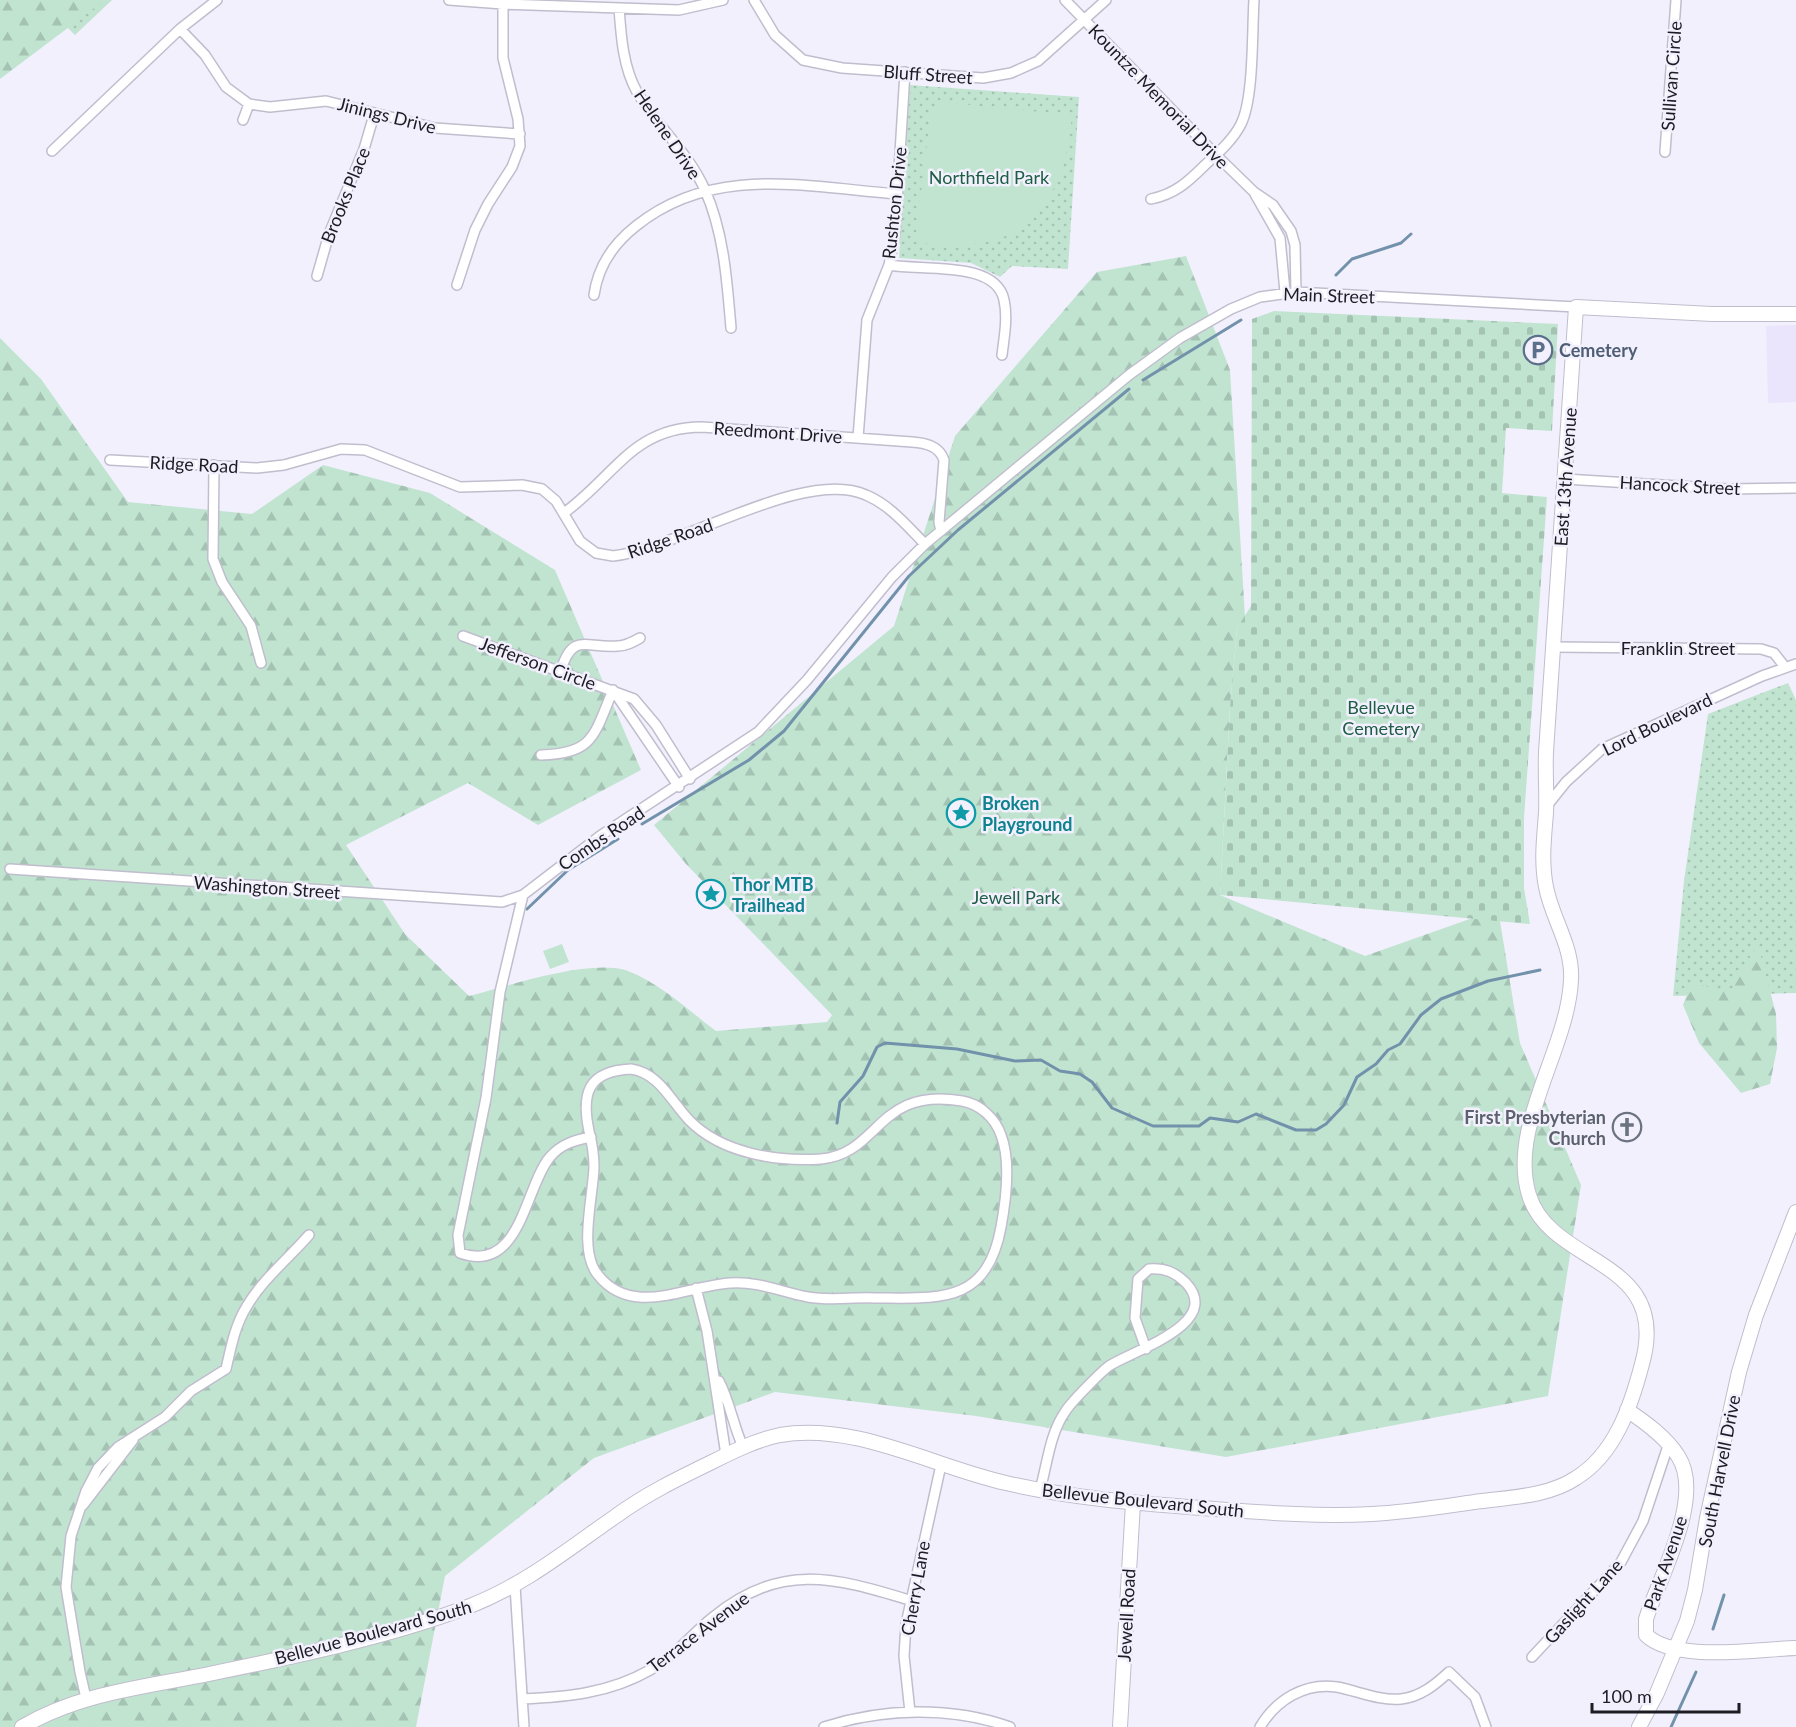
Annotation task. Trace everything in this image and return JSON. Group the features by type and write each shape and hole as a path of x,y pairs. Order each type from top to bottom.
{"street":[{"path":"52,151 180,29 217,0"},
{"path":"449,0 679,10 723,0"},
{"name":"Bluff Street","path":"754,0 775,35 803,60 843,68 983,78 1011,74 1038,61 1106,0"},
{"name":"Kountze Memorial Drive","path":"1065,0 1254,192"},
{"path":"1151,199 1165,196 1182,187 1216,155 1237,131 1246,109 1254,0"},
{"name":"Sullivan Circle","path":"1665,152 1676,0"},
{"path":"457,285 475,230 517,156 520,134 503,58 502,4"},
{"name":"Helene Drive","path":"619,8 623,45 630,77 646,106 682,151 705,189 723,247 731,328"},
{"path":"180,29 205,55 226,87 249,104 243,120"},
{"name":"Rushton Drive","path":"858,438 867,320 889,265 895,234 905,72"},
{"name":"Jinings Drive","path":"249,104 270,107 326,101 374,115 435,128 520,134"},
{"name":"Brooks Place","path":"317,276 329,234 364,149 374,115"},
{"path":"594,295 602,264 629,231 664,207 705,189 763,184 897,194"},
{"path":"1254,192 1280,238 1285,292"},
{"path":"1254,192 1273,204 1291,231 1295,245 1296,292"},
{"path":"889,265 972,272 981,274 996,283 1002,290 1006,309 1002,355"},
{"name":"Main Street","path":"941,531 1165,348 1231,309 1260,297 1296,292 1713,314 1796,314"},
{"name":"East 13th Avenue","path":"1546,807 1546,752 1552,647 1576,307"},
{"name":"Reedmont Drive","path":"564,513 579,502 640,444 672,428 702,426 927,444 942,454 945,467 939,522 941,531"},
{"name":"Ridge Road","path":"110,460 270,467 341,449 365,450 460,487 522,485 542,489 556,501 580,541 587,548 596,553 613,556 790,497 834,488 858,491 876,500 900,518 925,544"},
{"path":"214,465 213,559 222,582 250,626 261,663"},
{"name":"Hancock Street","path":"1565,478 1728,489 1796,488"},
{"name":"Combs Road","path":"523,895 600,836 744,744 774,717 892,577 941,531"},
{"name":"Jefferson Circle","path":"463,636 561,670 634,699 644,708 690,779"},
{"path":"561,670 565,656 573,646 587,644 617,647 640,638"},
{"name":"Franklin Street","path":"1552,647 1761,649 1774,653 1785,667"},
{"path":"1785,667 1796,664"},
{"name":"Lord Boulevard","path":"1546,807 1580,768 1602,748 1785,667"},
{"path":"541,755 571,753 580,749 594,731 613,690"},
{"name":"Jefferson Circle","path":"613,690 679,787"},
{"name":"Bellevue Boulevard South","path":"22,1727 86,1698 229,1670 340,1644 453,1612 515,1586 556,1561 634,1503 743,1447 784,1435 827,1433 864,1440 941,1466 1040,1490 1133,1503 1272,1513 1346,1515 1405,1511 1527,1495 1560,1487 1592,1467 1612,1441 1627,1410 1646,1346 1646,1329 1640,1305 1624,1281 1612,1270 1553,1232 1532,1202 1527,1186 1528,1138 1571,986 1570,957 1548,897 1543,868 1546,807"},
{"name":"Washington Street","path":"10,868 356,894 502,902 523,895"},
{"path":"523,895 500,992 486,1098 458,1235 460,1253 483,1254 501,1248 509,1241 525,1212 544,1165 551,1156 566,1144 591,1137"},
{"path":"631,1069 652,1078 688,1119 705,1134 725,1146 756,1154 819,1159 836,1155 852,1148 900,1107 921,1099 947,1099 974,1104 997,1125 1006,1157 1001,1230 987,1268 960,1291 930,1299 831,1299 804,1296 757,1283 724,1283 696,1288 636,1298 618,1293 595,1272 588,1257 594,1168 585,1107 588,1090 593,1082 606,1073 631,1069"},
{"name":"South Harvell Drive","path":"1639,1727 1676,1649 1695,1590 1707,1518 1739,1372 1756,1316 1796,1212"},
{"path":"86,1698 66,1587 68,1551 80,1509 136,1436 165,1417 191,1391 226,1369 233,1340 246,1307 257,1291 309,1235"},
{"path":"1040,1490 1057,1425 1065,1410 1107,1367 1146,1349 1169,1336 1188,1318 1195,1303 1190,1288 1182,1279 1167,1270 1149,1269 1138,1279 1135,1318 1146,1349"},
{"path":"696,1288 714,1374 726,1455"},
{"path":"714,1374 729,1401 734,1426 743,1447"},
{"name":"Park Avenue","path":"1627,1410 1669,1443 1683,1468 1685,1492 1678,1532 1649,1608 1644,1630 1657,1643 1676,1649"},
{"name":"Gaslight Lane","path":"1533,1657 1621,1562 1643,1521 1669,1443"},
{"name":"Cherry Lane","path":"910,1712 904,1656 909,1600 941,1466"},
{"name":"Jewell Road","path":"1120,1727 1133,1503"},
{"name":"Terrace Avenue","path":"522,1699 586,1694 649,1671 668,1658 712,1618 736,1601 762,1587 782,1582 836,1580 909,1600"},
{"path":"515,1586 524,1727"},
{"path":"1676,1649 1689,1652 1796,1648"},
{"path":"1260,1727 1268,1713 1285,1698 1298,1691 1335,1686 1384,1698 1402,1699 1419,1694 1449,1672 1475,1697 1486,1727"},
{"path":"824,1727 859,1717 910,1712 1010,1727"}],"shaded area":[{"path":"1796,325 1796,402 1768,403 1766,326"}],"green space":[{"path":"0,0 105,0 0,79"},
{"path":"70,0 112,0 75,35 68,28"},
{"name":"Northfield Park","path":"910,85 1079,97 1068,269 1012,266 1000,277 971,263 899,258"},
{"path":"941,102 1072,115 1067,150 1058,179 1045,203 1028,222 1007,235 981,243 951,245 915,242 931,110"},
{"name":"Jewell Park","path":"1186,256 1230,370 1245,617 1237,628 1230,707 1220,895 1365,956 1498,909 1520,1043 1581,1185 1548,1396 1226,1457 976,1416 775,1392 594,1458 445,1576 416,1727 0,1727 0,338 41,379 128,502 252,514 323,465 430,493 555,570 641,770 538,825 468,783 346,845 405,934 469,996 549,975 593,968 612,968 640,976 674,998 716,1031 827,1022 832,1015 686,864 654,825 894,626 955,436 1097,272"},
{"name":"Bellevue Cemetery","path":"1274,311 1558,324 1552,431 1506,428 1502,493 1547,497 1524,818 1524,888 1530,924 1220,895 1230,707 1237,628 1251,606 1252,319"},
{"path":"1788,683 1796,700 1796,993 1673,996 1684,881 1708,714"},
{"path":"562,944 569,962 550,969 543,951"},
{"path":"1758,945 1776,1014 1777,1048 1770,1084 1741,1093 1699,1043 1683,1005 1692,982 1732,994 1735,980"}],"waterway":[{"path":"1336,275 1352,259 1401,243 1411,234"},
{"path":"1143,380 1241,320"},
{"path":"642,824 749,760 784,731 909,576 958,530 1129,389"},
{"path":"527,909 568,870 618,839"},
{"path":"837,1123 840,1102 863,1076 877,1047 885,1043 957,1049 1015,1061 1041,1060 1060,1071 1080,1074 1092,1082 1112,1108 1153,1126 1199,1126 1210,1118 1238,1122 1256,1114 1296,1130 1316,1130 1326,1124 1344,1105 1357,1077 1376,1064 1388,1050 1400,1044 1421,1015 1441,999 1488,981 1540,970"},
{"path":"1713,1629 1724,1595"},
{"path":"1671,1727 1696,1672"}],"place":[{"name":"Cemetery","path":"1538,350"},
{"name":"Broken Playground","path":"961,813"},
{"name":"Thor MTB Trailhead","path":"711,894"},
{"name":"First Presbyterian Church","path":"1627,1127"}]}
